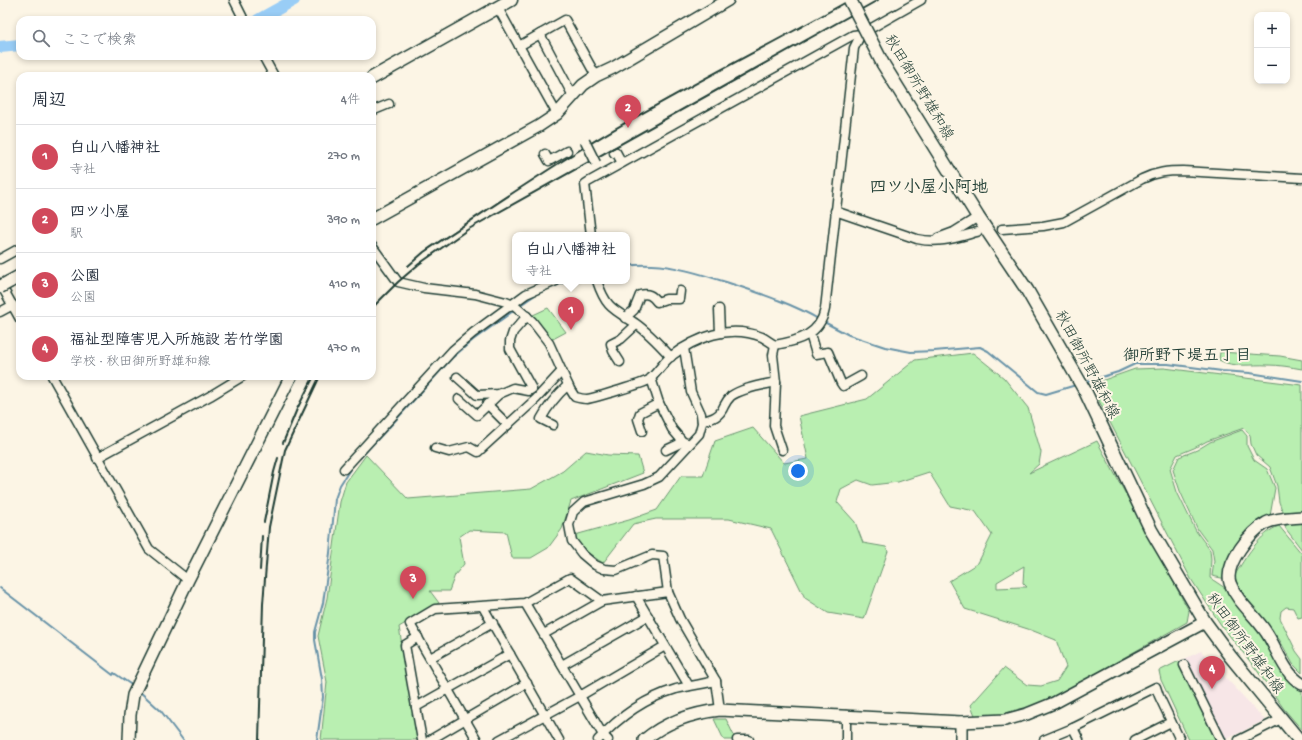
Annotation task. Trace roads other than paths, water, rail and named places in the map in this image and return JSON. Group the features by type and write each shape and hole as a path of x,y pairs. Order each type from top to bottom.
{"main road":[{"path":"376,76 511,0"},
{"name":"秋田御所野雄和線","path":"850,0 883,64 978,217 1027,290 1074,371 1151,530 1205,622 1299,740"}],"street":[{"path":"234,0 242,16"},
{"path":"376,217 539,126 557,114 583,86 596,76 613,68 728,0"},
{"path":"591,232 585,184 853,35 861,34 922,0"},
{"path":"498,8 557,114"},
{"path":"519,46 565,20 596,76"},
{"path":"540,34 573,96"},
{"path":"376,252 398,282 424,288 476,294 519,309 532,321 549,343 575,397 588,398 648,381 671,357 684,348 708,336 720,333 750,333 763,337 774,345 789,342 810,334 822,321 828,285 854,48 861,34"},
{"path":"265,60 272,72"},
{"path":"376,109 389,104"},
{"path":"585,141 596,163"},
{"path":"545,154 549,161 567,151"},
{"path":"614,152 616,152 622,163"},
{"path":"1002,229 1043,226 1064,222 1142,179 1153,174 1166,171 1183,170 1302,178"},
{"path":"835,211 930,242 950,240 977,232"},
{"path":"930,242 954,232 978,217"},
{"path":"0,258 16,250"},
{"path":"7,282 13,305 16,310"},
{"path":"539,394 532,389 510,349 510,341 519,309 526,294 549,284"},
{"path":"598,284 604,299 612,309 655,340 671,357"},
{"path":"625,318 634,310 640,295 646,293 653,296 657,302 666,299 679,299 680,291"},
{"path":"0,312 13,305"},
{"path":"344,469 453,350 473,333 519,309"},
{"path":"719,309 720,333"},
{"path":"620,362 613,351 611,344 622,340 636,325"},
{"path":"810,334 816,354 828,352 843,386 861,376"},
{"path":"774,345 773,355 776,382 774,426 782,450"},
{"path":"666,450 686,443 699,434 702,421 701,414 691,392 684,348"},
{"path":"435,448 449,452 469,447 478,452 508,425 562,371"},
{"path":"457,377 477,395 500,394"},
{"path":"651,378 659,402 672,429 686,443"},
{"path":"54,380 149,549 188,580"},
{"path":"97,458 236,380"},
{"path":"129,740 130,714 133,695 188,580 289,380"},
{"path":"702,421 712,419 721,414 727,400 732,395 755,386 776,382"},
{"path":"553,425 541,419 547,409 568,385"},
{"path":"460,399 477,415 487,404 500,394 513,388 529,392 532,389"},
{"path":"642,432 638,419 640,413 659,402"},
{"path":"487,404 508,425"},
{"path":"686,443 659,477 644,484 584,502 573,512 569,525 572,541 582,554 595,565 604,570 616,570 652,555 663,556 668,592 680,618 716,682 720,710"},
{"path":"1302,518 1266,523 1253,533 1245,542 1230,568 1229,579 1237,596 1266,631 1288,672 1302,684"},
{"path":"477,740 410,624 435,609 525,603 570,578 602,601"},
{"path":"544,634 602,601 668,592"},
{"path":"636,596 689,686"},
{"path":"525,603 603,738 619,720 637,706 663,694 689,686 716,682"},
{"path":"483,606 559,740"},
{"path":"562,665 648,616"},
{"path":"644,740 677,719 697,713 720,710 961,722 1005,720 1042,708 1205,622"},
{"path":"430,658 493,623"},
{"path":"418,637 405,644 422,740"},
{"path":"499,740 580,696 665,646"},
{"path":"416,707 510,654"},
{"path":"1184,665 1221,740"},
{"path":"430,740 527,684"},
{"path":"1044,740 1073,728 1156,687 1180,740"},
{"path":"846,716 846,740"},
{"path":"1239,740 1281,719"},
{"path":"961,722 961,740"},
{"path":"1135,740 1171,722"},
{"path":"1073,728 1079,740"},
{"path":"737,740 749,740"}],"waterway":[{"path":"265,16 294,0"},
{"path":"0,47 16,45"},
{"path":"630,266 654,265 693,272 777,300 820,320"},
{"path":"555,286 560,284"},
{"path":"519,306 538,293"},
{"path":"359,459 452,358 473,340 516,309"},
{"path":"824,322 849,335 885,347 911,352 980,347 988,351 1038,392 1046,394 1076,385"},
{"path":"1086,382 1118,372 1135,364 1168,364 1250,373 1302,381"},
{"path":"317,740 323,697 322,679 315,632 323,603 330,553 335,499 340,485 354,463"},
{"path":"0,588 113,675 114,673 133,686"},
{"path":"139,691 161,711 183,740"}],"railway":[{"path":"408,266 424,252 526,184 588,145 685,89 850,0"},
{"path":"376,304 419,264 467,230 878,0"},
{"path":"283,443 297,409 312,380"},
{"path":"259,740 263,604 269,527 285,450 318,380"},
{"path":"264,522 278,458"},
{"path":"260,570 262,536"}],"place":[{"name":"四ツ小屋","path":"628,128"},
{"name":"白山八幡神社","path":"571,330"},
{"name":"公園","path":"413,599"},
{"name":"福祉型障害児入所施設 若竹学園","path":"1212,689"}],"district":[{"name":"四ツ小屋小阿地","path":"929,189"},
{"name":"御所野下堤五丁目","path":"1187,357"}]}
